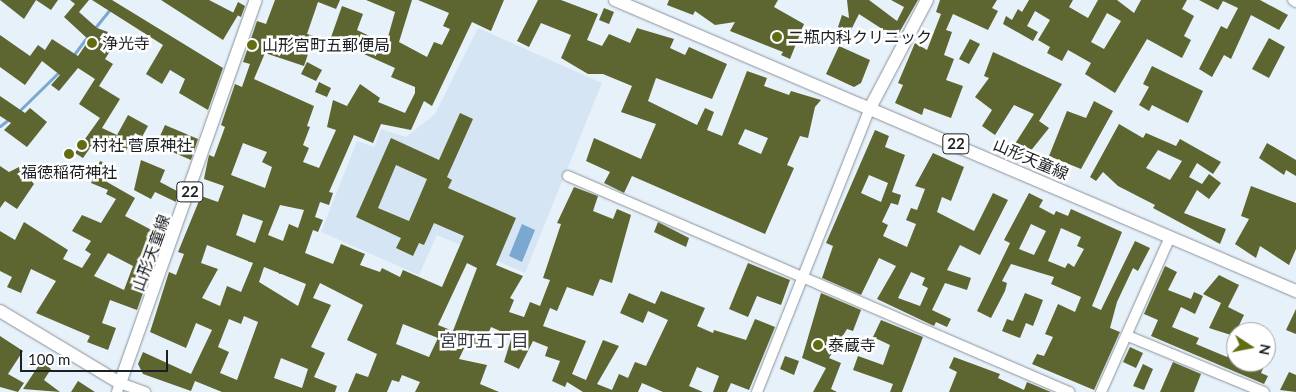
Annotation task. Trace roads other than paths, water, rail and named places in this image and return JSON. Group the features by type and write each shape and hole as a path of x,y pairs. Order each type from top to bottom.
{"main road":[{"name":"山形天童線","path":"119,388 256,0"},
{"name":"山形天童線","path":"615,0 1296,290"},
{"path":"870,108 927,0"},
{"path":"0,311 119,388"}],"street":[{"path":"757,392 870,108"},
{"path":"568,176 1069,392"},
{"path":"1101,392 1128,336 1170,237"},
{"path":"1128,336 1264,392"},
{"path":"119,388 145,392"}],"water":[{"path":"522,224 535,230 522,262 509,256"}],"waterway":[{"path":"94,29 110,9"},
{"path":"72,57 88,36"},
{"path":"18,112 60,71"},
{"path":"0,126 9,119"}],"place":[{"name":"二瓶内科クリニック","path":"777,37"},
{"name":"浄光寺","path":"92,43"},
{"name":"山形宮町五郵便局","path":"252,45"},
{"name":"村社 菅原神社","path":"82,145"},
{"name":"福徳稲荷神社","path":"69,154"},
{"name":"泰蔵寺","path":"818,345"}],"district":[{"name":"宮町五丁目","path":"484,340"}]}
